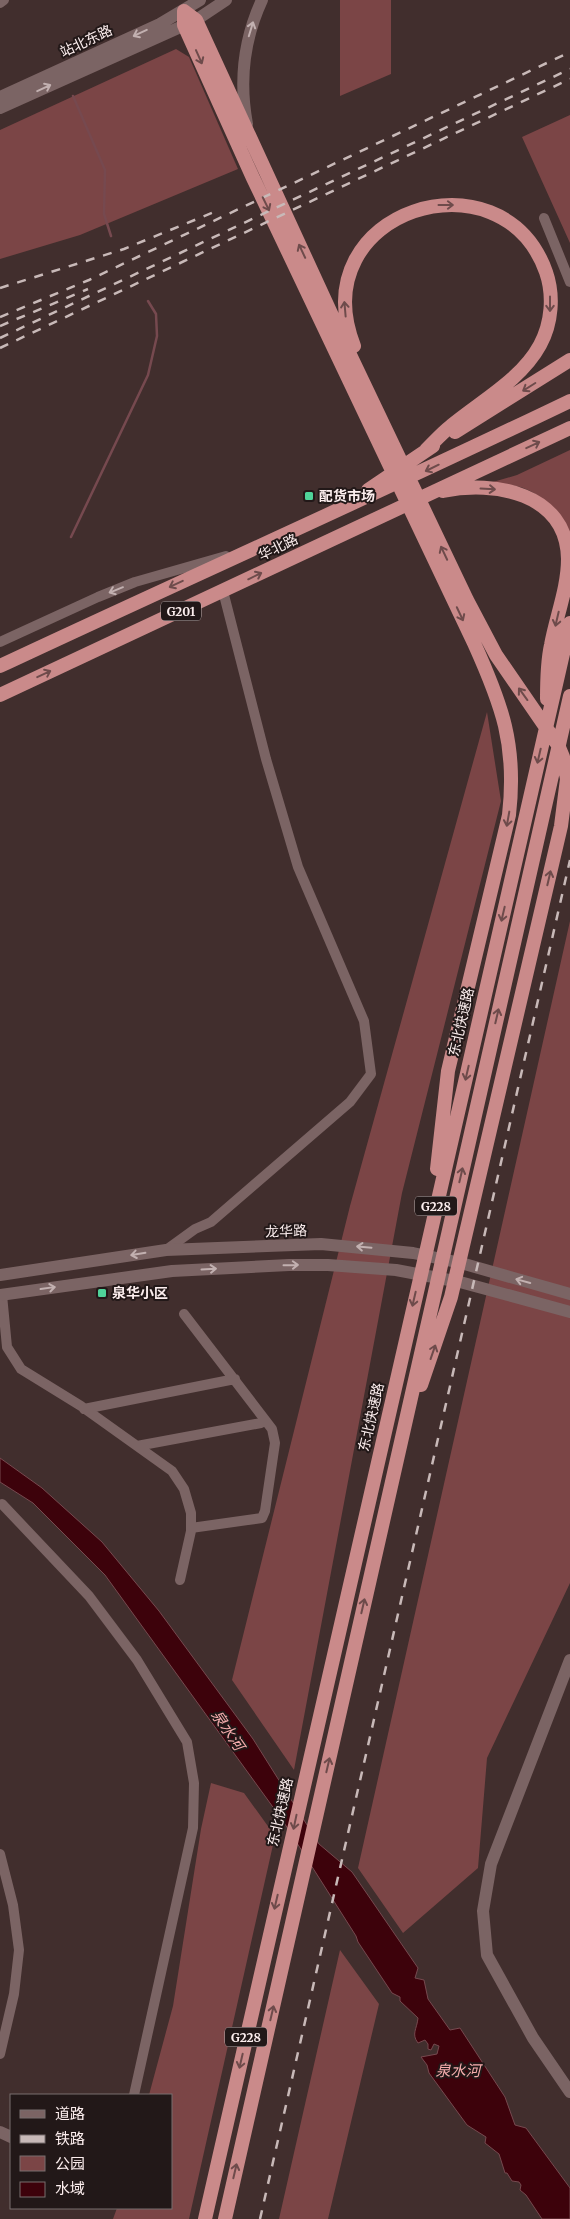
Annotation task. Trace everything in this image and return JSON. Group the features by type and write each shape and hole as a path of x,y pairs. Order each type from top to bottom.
{"highway":[{"path":"184,11 253,145 351,360 500,702 508,736 512,774 509,815 448,1071 440,1131 433,1218"},
{"path":"190,22 253,178 351,360 486,637 507,672 558,745 563,757 568,780 561,826 470,1215 442,1325 403,1430"},
{"path":"351,360 345,311 347,281 358,255 376,232 388,223 418,209 449,205 466,206 488,212 510,224 523,233 534,246 547,275 551,303 546,332 540,345 519,372 450,427 426,450"},
{"path":"332,514 426,450 570,360"},
{"name":"华北路","path":"0,666 246,551 332,514 570,400"},
{"name":"华北路","path":"0,695 570,428"},
{"path":"423,496 447,490 506,490 532,498 551,514 559,525 567,549 567,569 548,662 546,725"},
{"name":"东北快速路","path":"205,2219 302,1788 570,623"},
{"name":"G228","path":"225,2219 570,696"}],"street":[{"path":"0,3 4,0"},
{"name":"站北东路","path":"0,97 184,11 200,0"},
{"name":"站北东路","path":"0,108 190,22 226,0"},
{"path":"253,145 244,110 243,69 250,30 262,0"},
{"path":"544,218 570,282"},
{"path":"0,642 135,582 246,551"},
{"path":"166,1250 195,1229 211,1222 350,1102 371,1074 364,1021 298,867 266,760 223,591"},
{"name":"龙华路","path":"0,1275 166,1250 321,1244 412,1253 461,1263 570,1294"},
{"path":"180,1580 191,1528 191,1513 184,1489 172,1471 84,1409 21,1369 7,1347 1,1295 172,1271 308,1265 396,1270 460,1282 570,1312"},
{"path":"184,1314 272,1429 276,1443 265,1511 262,1518 191,1528"},
{"path":"84,1409 235,1379"},
{"path":"137,1446 260,1423 265,1420"},
{"path":"2,1504 88,1596 137,1660 187,1742 194,1783 193,1828 134,2094"},
{"path":"569,2089 533,2038 487,1955 483,1911 492,1864 570,1660"},
{"path":"0,1854 12,1905 19,1950 14,1994 0,2054"}],"green space":[{"path":"340,0 391,0 391,74 340,96"},
{"path":"176,49 189,57 238,169 80,235 0,259 0,130"},
{"path":"570,115 570,243 522,137"},
{"path":"570,450 570,536 555,512 534,493 516,486 493,482 517,475"},
{"path":"487,712 501,801 402,1193 294,1770 232,1680 350,1206"},
{"path":"570,921 570,1583 487,1758 478,1868 403,1933 358,1868"},
{"path":"211,1783 244,1793 275,1836 189,2219 113,2219 117,2209 172,2209 172,2094 149,2094 173,2006 201,1829"},
{"path":"340,1950 379,2004 328,2219 279,2219"}],"water":[{"name":"泉水河","path":"0,1458 42,1488 102,1542 159,1611 253,1739 319,1844 352,1872 418,1968 415,1978 424,1980 428,1999 450,2030 460,2028 505,2097 515,2125 526,2128 570,2188 570,2219 542,2219 526,2195 520,2190 521,2185 519,2182 512,2181 507,2173 505,2173 499,2154 485,2143 486,2137 467,2125 429,2073 427,2065 421,2057 437,2054 439,2046 434,2044 431,2050 428,2049 428,2044 425,2040 418,2043 415,2034 418,2018 400,2001 400,1997 392,1993 283,1821 105,1575 33,1503 0,1482"}],"waterway":[{"path":"73,96 105,170 104,214 111,236"},
{"path":"71,537 148,375 157,336 156,314 148,301"}],"railway":[{"path":"0,317 89,280 570,52"},
{"path":"0,338 570,69"},
{"path":"0,348 570,79"},
{"path":"0,288 124,249 219,210"},
{"path":"0,326 88,289"},
{"path":"260,2219 570,860"}],"place":[{"name":"配货市场","path":"309,496"},
{"name":"泉华小区","path":"102,1293"}]}
